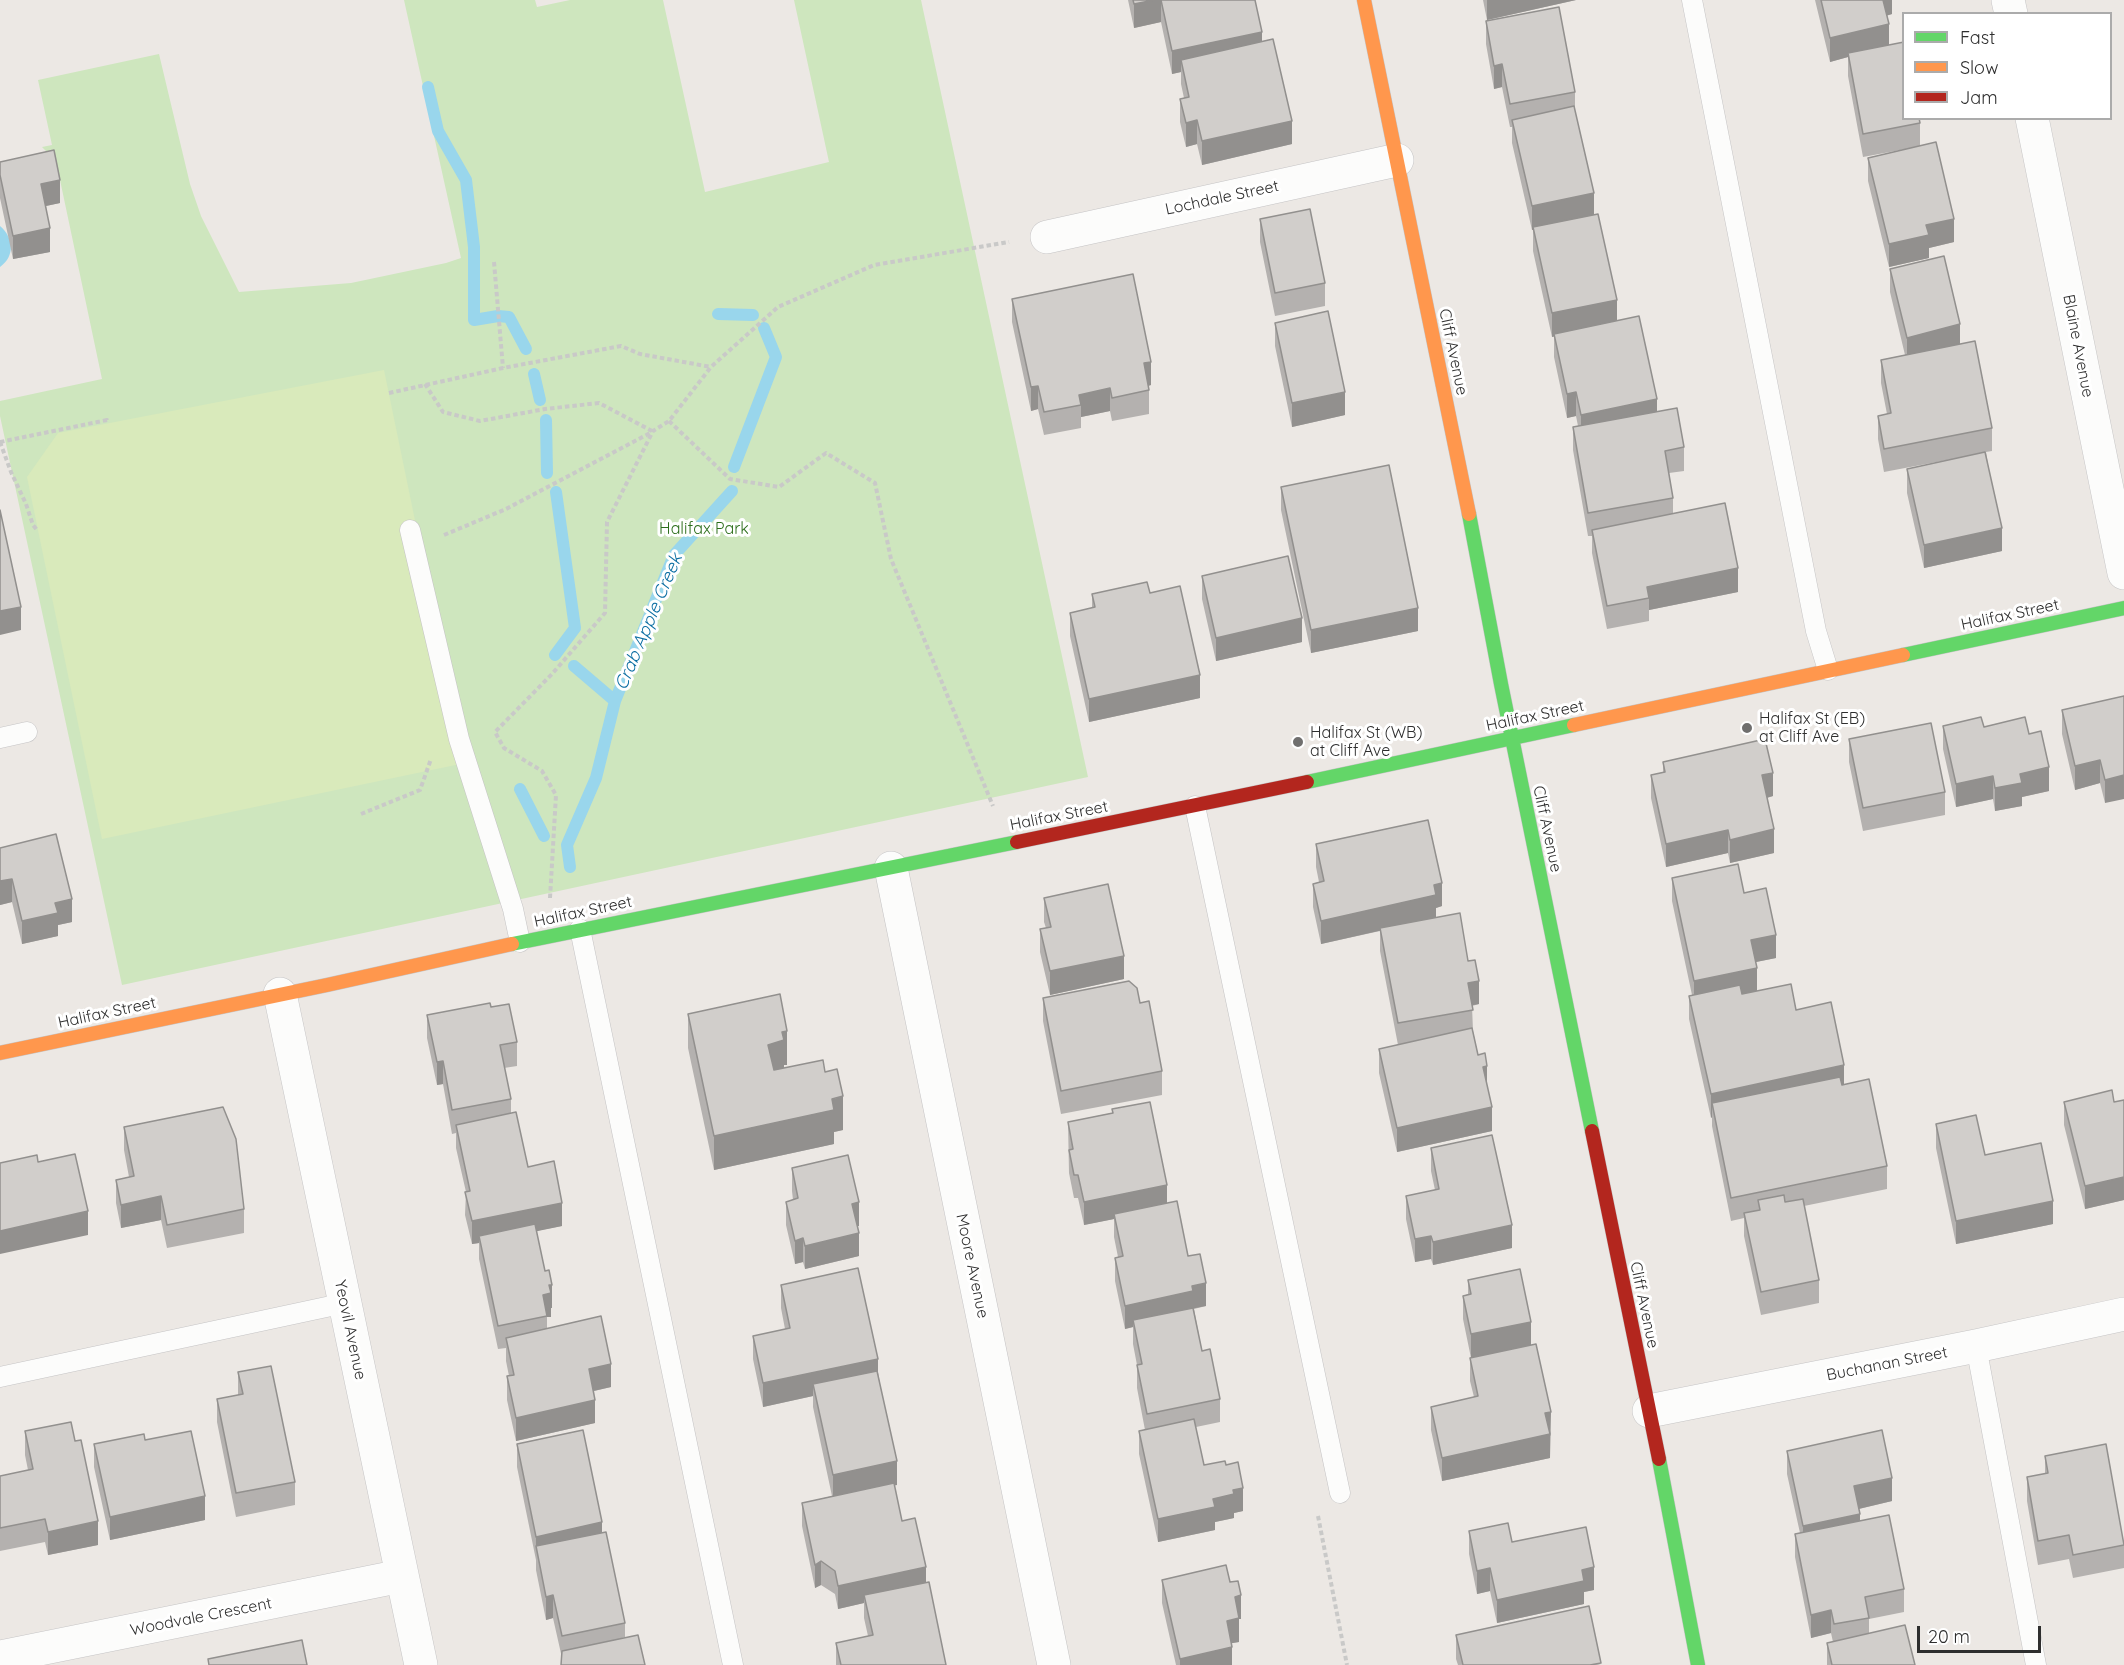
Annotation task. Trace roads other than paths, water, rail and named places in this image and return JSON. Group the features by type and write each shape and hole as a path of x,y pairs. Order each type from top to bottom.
{"street":[{"name":"Cliff Avenue","path":"1364,0 1461,468 1512,738 1649,1411 1698,1665"},
{"name":"Blaine Avenue","path":"2032,120 2124,573"},
{"name":"Lochdale Street","path":"1047,237 1397,160"},
{"name":"Halifax Street","path":"0,1053 580,929 1195,806 2124,609"},
{"name":"Moore Avenue","path":"891,868 1054,1665"},
{"name":"Yeovil Avenue","path":"280,994 421,1665"},
{"name":"Buchanan Street","path":"1649,1411 1976,1347 2124,1314"},
{"name":"Woodvale Crescent","path":"0,1657 401,1576"}],"lane":[{"path":"1692,0 1814,620 1828,670"},
{"path":"412,539 455,725 513,909 520,942"},
{"path":"0,738 27,732"},
{"path":"1195,806 1340,1493"},
{"path":"580,929 733,1665"},
{"path":"0,1377 345,1303"},
{"path":"1976,1347 2036,1665"}],"water":[{"path":"0,226 8,236 11,247 8,258 0,267"}],"waterway":[{"name":"Crab Apple Creek","path":"428,87 438,131 466,180 474,247 474,320 498,316 509,317 526,349"},
{"name":"Crab Apple Creek","path":"718,314 753,315"},
{"name":"Crab Apple Creek","path":"734,467 776,357 764,328"},
{"name":"Crab Apple Creek","path":"534,374 540,400"},
{"name":"Crab Apple Creek","path":"546,420 547,473"},
{"name":"Crab Apple Creek","path":"615,701 674,555 732,491"},
{"name":"Crab Apple Creek","path":"555,655 575,628 556,492"},
{"name":"Crab Apple Creek","path":"570,867 567,845 596,778 615,701 574,666"},
{"name":"Crab Apple Creek","path":"520,789 544,836"}],"place":[{"name":"Halifax St (EB) at Cliff Ave","path":"1747,728"},
{"name":"Halifax St (WB) at Cliff Ave","path":"1298,742"}],"park label":[{"name":"Halifax Park","path":"704,529"}]}
